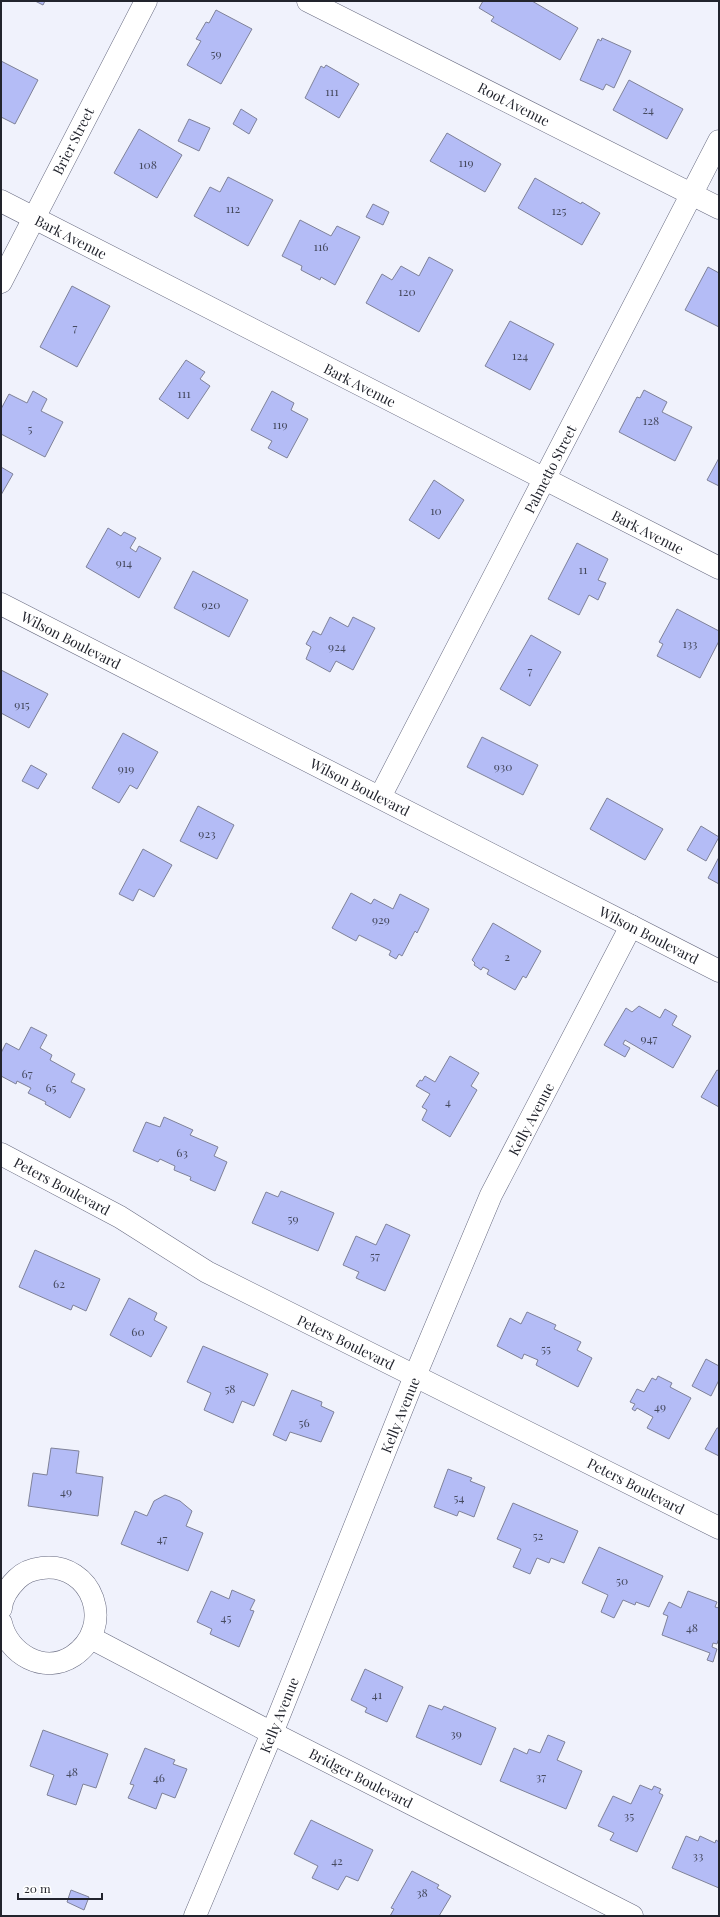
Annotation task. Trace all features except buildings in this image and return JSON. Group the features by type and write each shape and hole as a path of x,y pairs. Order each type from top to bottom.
{"street":[{"name":"Brier Street","path":"1,282 146,1"},
{"name":"Root Avenue","path":"308,1 719,208"},
{"name":"Palmetto Street","path":"380,797 719,141"},
{"name":"Bark Avenue","path":"1,201 719,568"},
{"name":"Wilson Boulevard","path":"1,604 719,971"},
{"name":"Kelly Avenue","path":"195,1916 272,1733 415,1376 491,1195 631,926"},
{"name":"Peters Boulevard","path":"1,1154 120,1217 207,1272 719,1528"},
{"path":"1,1608 2,1602 9,1587 20,1576 35,1569 51,1567 66,1570 80,1579 90,1592 96,1607 96,1618 91,1638 81,1651 68,1659 53,1663 38,1662 23,1656 11,1646 3,1633 1,1623"},
{"name":"Bridger Boulevard","path":"91,1638 272,1733 632,1916"}]}
